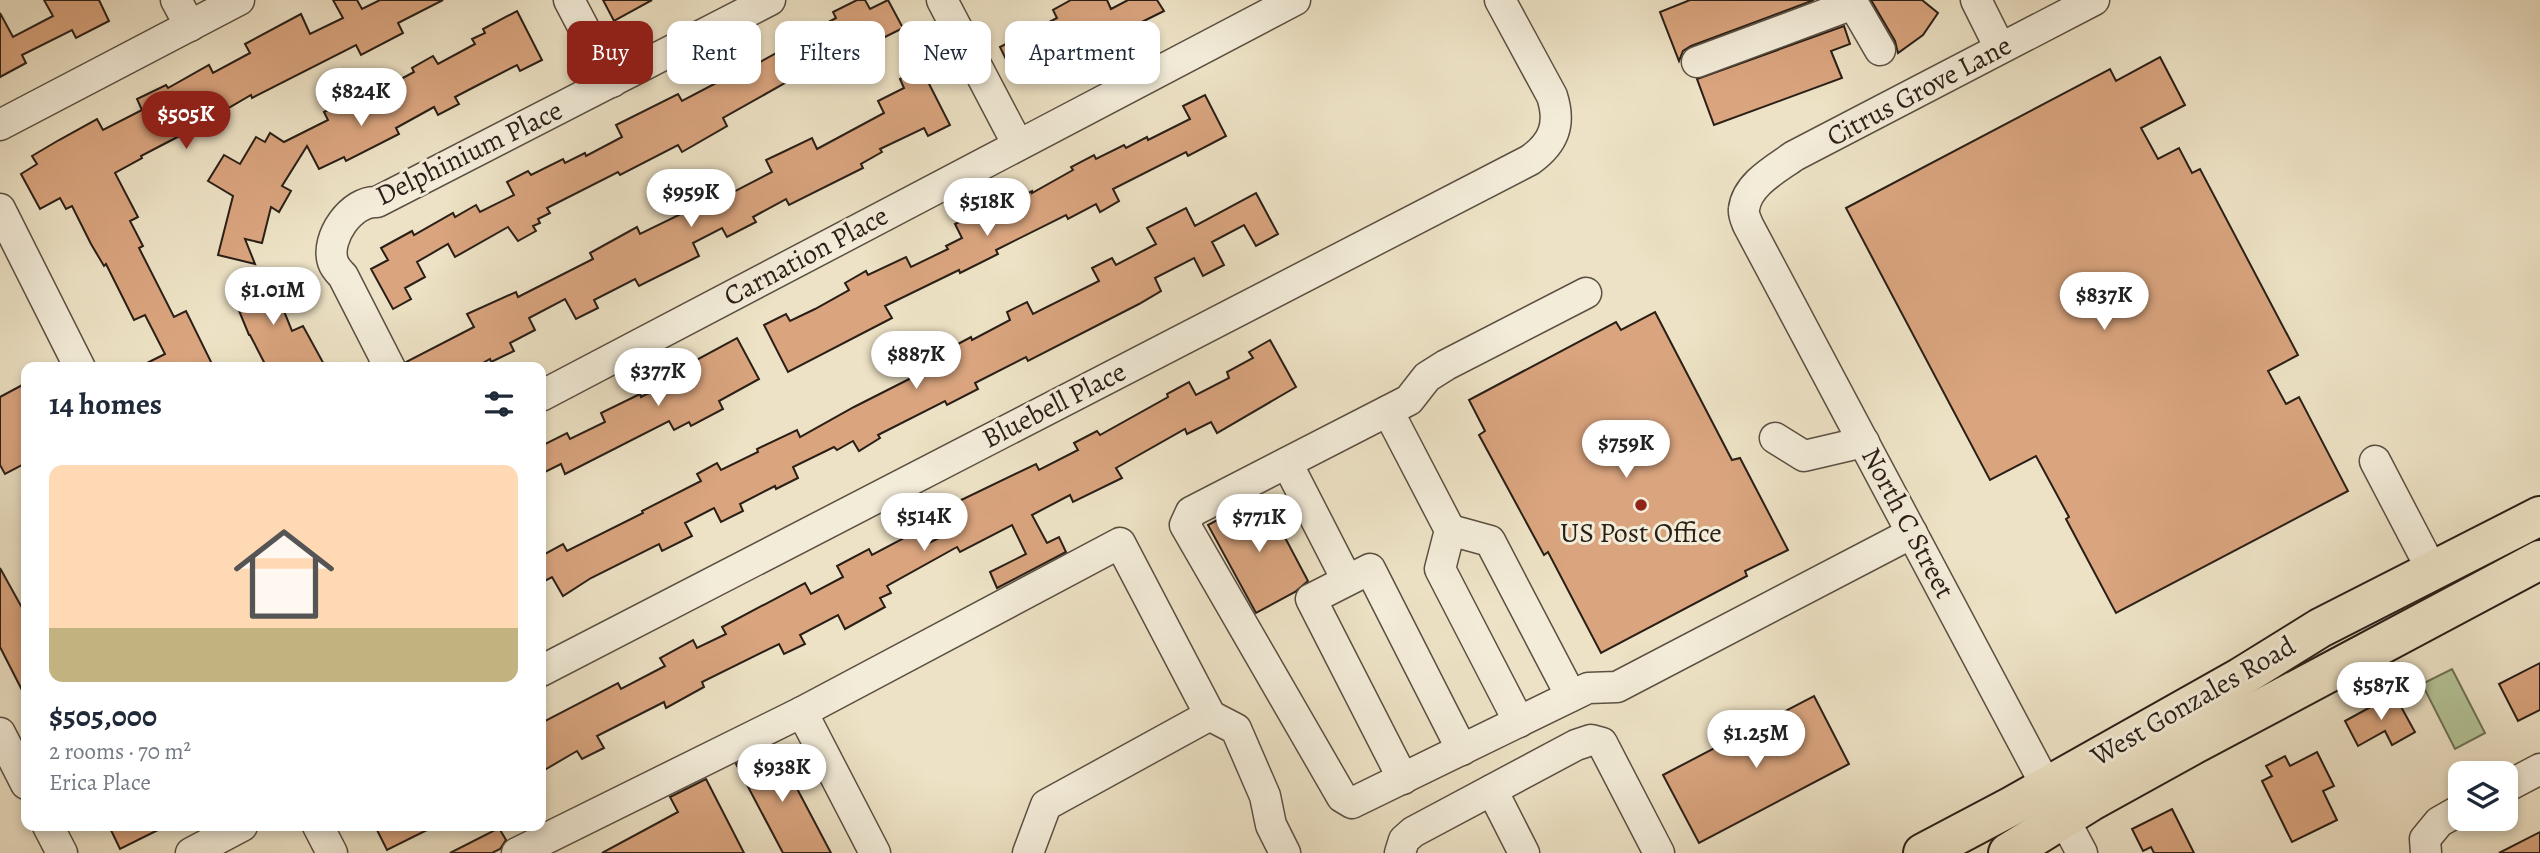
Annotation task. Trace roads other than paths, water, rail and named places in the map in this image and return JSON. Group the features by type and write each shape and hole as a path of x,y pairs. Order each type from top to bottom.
{"main road":[{"name":"West Gonzales Road","path":"1923,853 2241,677 2320,628 2540,516"},
{"name":"West Gonzales Road","path":"2008,853 2181,751 2540,559"},
{"path":"2433,572 2452,607"}],"street":[{"path":"0,125 183,13 239,0"},
{"path":"569,0 580,21"},
{"name":"Delphinium Place","path":"653,61 770,0"},
{"path":"942,0 1018,145"},
{"name":"Carnation Place","path":"546,393 1295,0"},
{"name":"Bluebell Place","path":"546,664 1544,151 1555,128 1557,111 1552,96 1500,0"},
{"path":"1976,0 2000,48"},
{"name":"Citrus Grove Lane","path":"1750,192 1794,156 2094,0"},
{"path":"1698,62 1852,2 1880,50"},
{"name":"Delphinium Place","path":"387,362 343,276 334,265 333,246 348,216 359,207 377,202 608,84"},
{"name":"North C Street","path":"1750,192 1744,210 1748,225 2082,853"},
{"path":"0,209 77,362"},
{"path":"1586,293 1446,365 1427,377 1398,406 1191,512 1185,525 1342,797 1352,803 1588,688 1617,687 1912,533"},
{"path":"1398,406 1450,530 1440,569 1519,722"},
{"path":"1775,438 1804,456 1864,442"},
{"path":"2375,461 2433,572"},
{"path":"1287,463 1358,574 1462,750"},
{"path":"1450,530 1490,541 1571,696"},
{"path":"517,853 802,712 1120,544 1209,715 1236,730 1265,796 1270,825 1285,853"},
{"path":"1358,574 1311,599 1403,779"},
{"path":"802,712 875,853"},
{"path":"1028,853 1046,805 1209,715"},
{"path":"0,733 21,774"},
{"path":"1400,853 1404,841 1413,832 1584,741 1602,743 1659,853"},
{"path":"2518,781 2540,769"},
{"path":"1492,790 1524,853"},
{"path":"2426,853 2425,839 2439,822 2448,817"},
{"path":"51,831 62,853"},
{"path":"191,853 233,831"},
{"path":"321,831 332,853"}],"place":[{"name":"US Post Office","path":"1641,505"}]}
